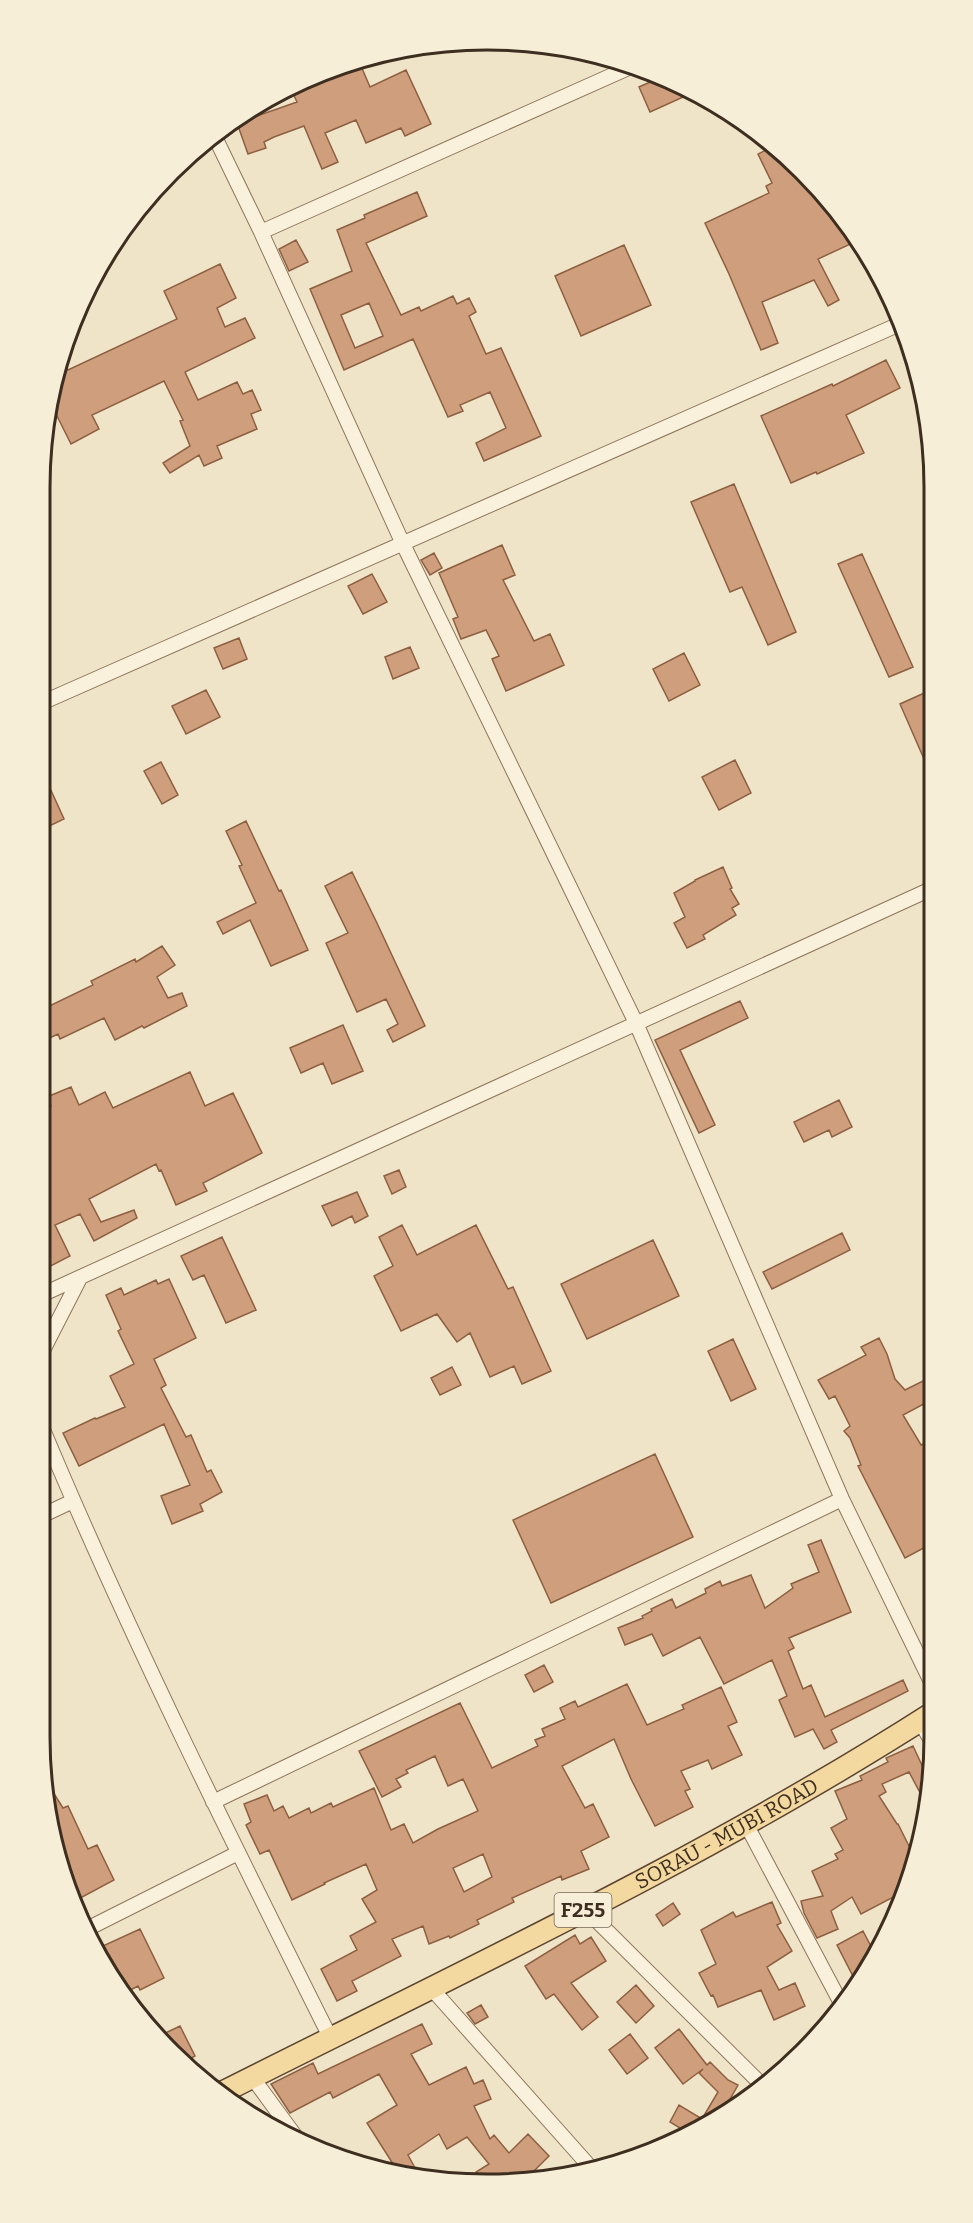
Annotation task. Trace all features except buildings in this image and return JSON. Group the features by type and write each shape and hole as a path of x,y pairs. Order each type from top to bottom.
{"main road":[{"name":"SORAU - MUBI ROAD","path":"229,2089 432,1989 746,1824 924,1719"}],"street":[{"path":"261,232 621,71"},
{"path":"217,142 261,232 403,544 636,1023 842,1499 924,1667"},
{"path":"50,699 893,327"},
{"path":"50,1291 924,892"},
{"path":"50,1337 80,1278"},
{"path":"50,1446 73,1501 213,1802 331,2039"},
{"path":"213,1802 842,1499"},
{"path":"50,1512 73,1501"},
{"path":"746,1824 838,1997"},
{"path":"93,1926 238,1853"},
{"path":"585,1909 757,2080"},
{"path":"432,1989 586,2162"},
{"path":"252,2077 287,2125"}]}
